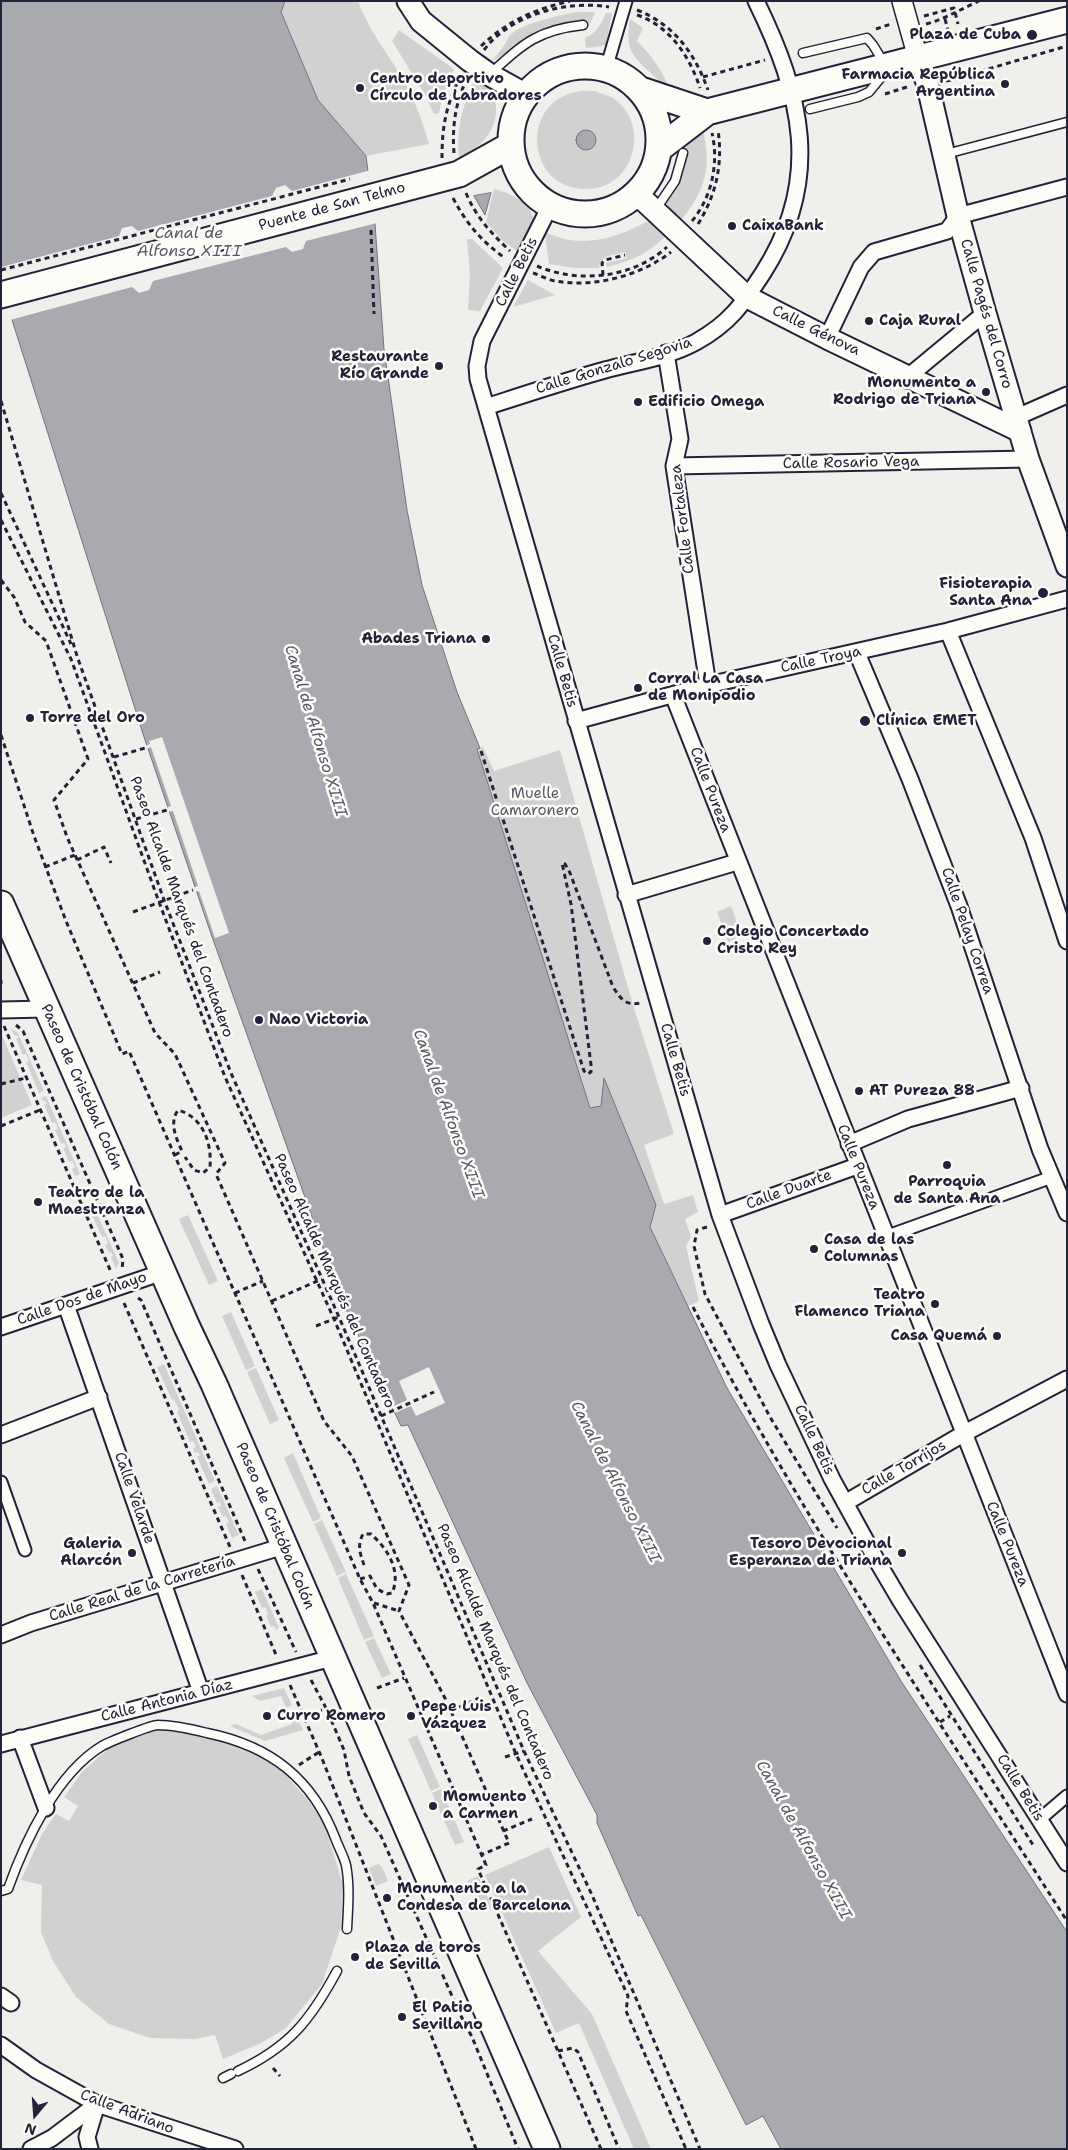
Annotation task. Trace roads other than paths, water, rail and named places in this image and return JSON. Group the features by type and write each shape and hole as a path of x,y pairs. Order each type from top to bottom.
{"main road":[{"path":"408,1 421,21 478,66 526,95"},
{"path":"641,90 707,105 792,90 1067,20"},
{"name":"Calle Pagés del Corro","path":"918,58 927,82 958,216 985,314 1028,459 1067,566"},
{"path":"672,151 659,127 653,108 641,90 625,77 606,69 580,66 553,72 538,82 526,95 516,110 510,145 518,174 532,192 550,206 565,212 580,215 596,214 625,204 646,202 648,181 656,165 672,151 707,105"},
{"name":"Puente de San Telmo","path":"1,295 445,170 510,145"},
{"name":"Puente de San Telmo","path":"445,170 518,174"},
{"name":"Calle Génova","path":"646,202 747,297 827,338 1018,424"},
{"name":"Paseo de Cristóbal Colón","path":"1,904 547,2149"}],"street":[{"name":"Calle Gonzalo Segovia","path":"486,407 571,380 666,354 694,343 726,323 747,297 774,256 792,213 799,181 801,158 792,90 775,40 756,1"},
{"path":"902,1 918,58"},
{"path":"606,69 624,6"},
{"path":"827,338 861,267 874,252 947,232 958,216 1067,188"},
{"name":"Calle Betis","path":"550,206 487,330 479,353 478,379 720,1215 778,1365 845,1503 900,1600 1067,1863"},
{"path":"909,376 985,314"},
{"name":"Calle Fortaleza","path":"666,354 680,439 674,466 708,685"},
{"path":"1018,424 1067,395"},
{"name":"Calle Rosario Vega","path":"674,466 1028,459"},
{"name":"Calle Troya","path":"576,721 708,685 948,631 1067,599"},
{"path":"948,631 1033,838 1067,941"},
{"name":"Calle Pelay Correa","path":"857,652 910,779 959,906 1040,1149 1067,1213"},
{"name":"Calle Pureza","path":"673,695 848,1144 1067,1694"},
{"path":"626,894 737,862"},
{"path":"1,1010 46,1009"},
{"path":"848,1144 908,1120 1021,1088"},
{"name":"Calle Duarte","path":"720,1215 857,1166"},
{"path":"885,1237 1052,1177"},
{"name":"Calle Dos de Mayo","path":"1,1327 163,1272"},
{"name":"Calle Velarde","path":"66,1305 201,1692"},
{"name":"Calle Torrijos","path":"845,1503 964,1434 1067,1379"},
{"path":"1,1435 99,1397"},
{"path":"1,1482 25,1550"},
{"name":"Calle Real de la Carretería","path":"1,1635 30,1623 284,1546"},
{"name":"Calle Antonia Díaz","path":"1,1744 332,1658"},
{"path":"20,1738 46,1808"},
{"path":"1040,1819 1067,1796"},
{"name":"Calle Adriano","path":"1,2045 36,2070 97,2104 235,2149"},
{"path":"30,2149 52,2138 97,2104"},
{"path":"90,2149 87,2137 97,2104"}],"lane":[{"path":"478,66 538,35 567,26 583,25"},
{"path":"803,53 867,38 889,66 869,92 858,97 810,109"},
{"path":"944,155 1067,122"},
{"path":"1,1891 8,1889 18,1860 46,1808 72,1771 102,1746 156,1725 232,1738 259,1749 291,1770 313,1794 325,1815 346,1864 349,1894 347,1929"},
{"path":"224,2078 266,2057 284,2044 301,2027 320,2003 337,1971"}],"water":[{"name":"Canal de Alfonso XIII","path":"1,1 285,1 281,12 318,100 366,156 375,224 384,349 407,510 422,585 457,692 480,748 477,749 590,1108 601,1106 604,1078 656,1205 650,1227 727,1388 901,1681 1067,1932 1067,2149 781,2149 763,2116 746,2125 641,1915 638,1916 597,1823 597,1815 527,1683 408,1425 401,1426 342,1301 210,931 143,734 13,323 1,276"},
{"path":"582,130 590,130 596,136 596,144 590,150 582,150 576,144 576,136"},
{"path":"491,193 485,215 474,196"}],"place":[{"name":"Plaza de Cuba","path":"1032,35"},
{"name":"Farmacia República Argentina","path":"1005,84"},
{"name":"Centro deportivo Círculo de Labradores","path":"360,88"},
{"name":"CaixaBank","path":"732,226"},
{"name":"Caja Rural","path":"869,321"},
{"name":"Restaurante Río Grande","path":"439,366"},
{"name":"Monumento a Rodrigo de Triana","path":"986,392"},
{"name":"Edificio Omega","path":"638,402"},
{"name":"Fisioterapia Santa Ana","path":"1043,593"},
{"name":"Abades Triana","path":"486,639"},
{"name":"Corral La Casa de Monipodio","path":"638,688"},
{"name":"Torre del Oro","path":"30,718"},
{"name":"Clínica EMET","path":"865,721"},
{"name":"Colegio Concertado Cristo Rey","path":"707,941"},
{"name":"Nao Victoria","path":"259,1020"},
{"name":"AT Pureza 88","path":"859,1091"},
{"name":"Parroquia de Santa Ana","path":"947,1165"},
{"name":"Teatro de la Maestranza","path":"38,1202"},
{"name":"Casa de las Columnas","path":"814,1249"},
{"name":"Teatro Flamenco Triana","path":"935,1304"},
{"name":"Casa Quemá","path":"997,1336"},
{"name":"Galeria Alarcón","path":"132,1553"},
{"name":"Tesoro Devocional Esperanza de Triana","path":"902,1553"},
{"name":"Curro Romero","path":"267,1716"},
{"name":"Pepe Luis Vázquez","path":"411,1716"},
{"name":"Momuento a Carmen","path":"433,1806"},
{"name":"Monumento a la Condesa de Barcelona","path":"387,1898"},
{"name":"Plaza de toros de Sevilla","path":"355,1957"},
{"name":"El Patio Sevillano","path":"402,2017"}],"park label":[{"name":"Muelle Camaronero","path":"535,802"}]}
